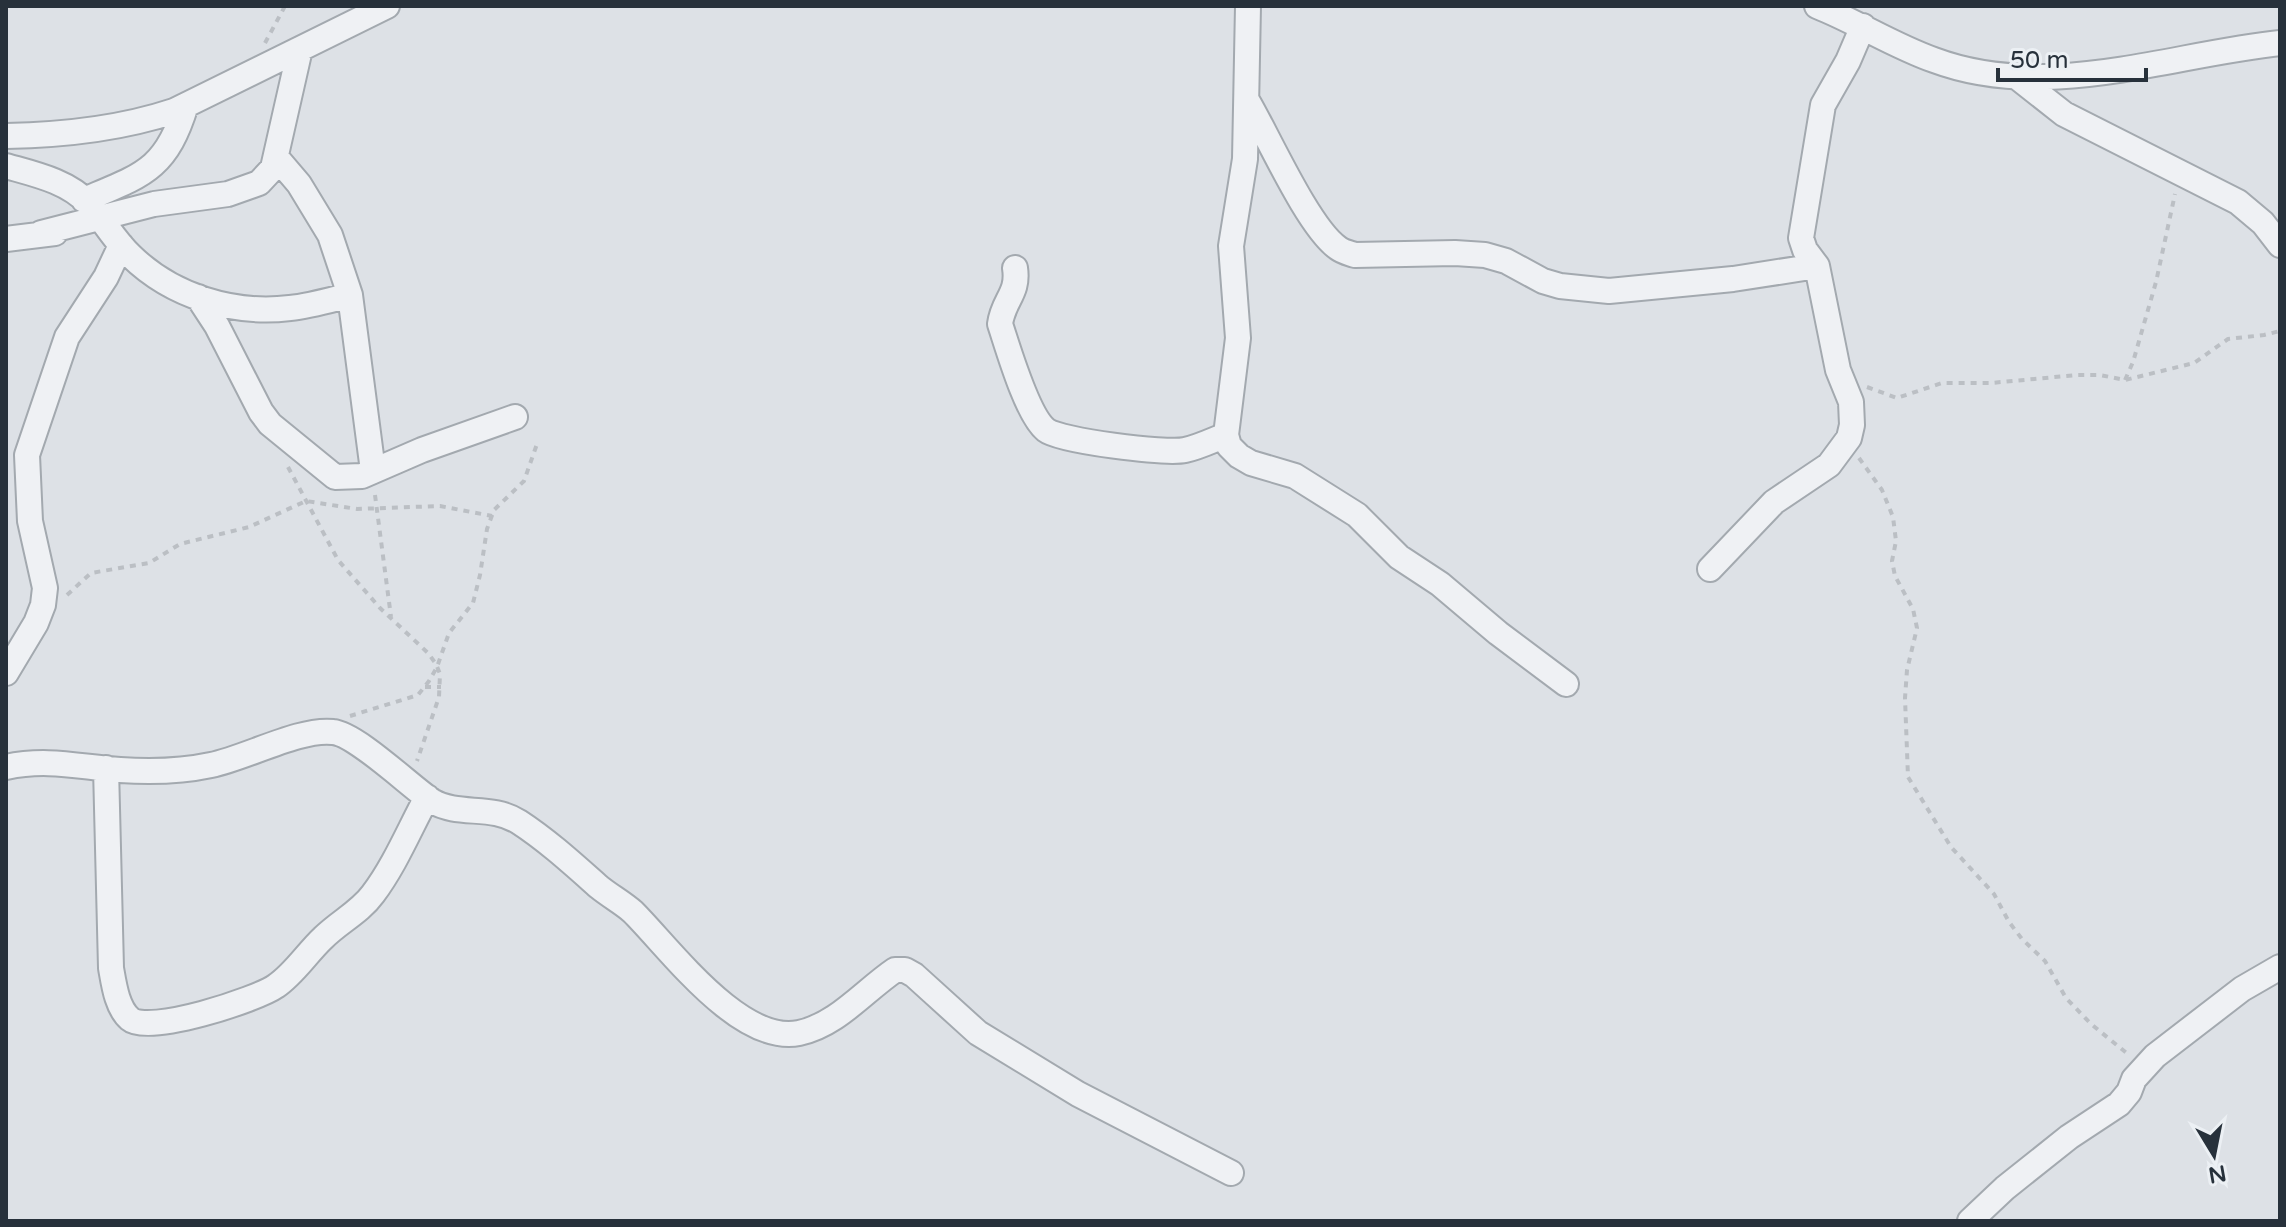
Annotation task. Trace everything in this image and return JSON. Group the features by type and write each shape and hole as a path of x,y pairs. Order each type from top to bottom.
{"street":[{"path":"6,136 57,135 153,118 186,105 387,6"},
{"path":"1248,6 1245,159 1231,246 1238,338 1226,435 1229,446 1251,463 1295,476 1357,515 1399,557 1440,584 1566,684"},
{"path":"1817,6 1934,61 2017,77 2102,71 2280,43"},
{"path":"1710,569 1774,502 1829,465 1847,441 1852,425 1853,411 1831,345 1817,266 1805,250 1801,238 1823,105 1848,61 1863,26"},
{"path":"92,209 228,194 259,183 273,168 300,49"},
{"path":"2017,77 2064,114 2238,202 2263,223 2280,245"},
{"path":"1247,100 1308,210 1330,241 1340,250 1355,255 1485,255 1506,261 1551,284 1609,291 1733,279 1817,266"},
{"path":"41,233 92,209 154,164 177,135 186,105"},
{"path":"276,157 299,184 330,235 350,295 373,471"},
{"path":"6,166 46,178 92,209 119,243 175,289 245,308 272,309 292,308 350,295"},
{"path":"6,239 41,233 93,234 119,243"},
{"path":"6,673 39,614 45,588 30,521 27,455 67,337 106,277 119,243"},
{"path":"1015,268 1016,285 1001,314 1000,324 1031,411 1045,430 1075,440 1170,451 1200,446 1226,435"},
{"path":"198,297 270,424 335,477 346,478 373,471 515,417"},
{"path":"6,767 48,761 106,768 171,769 211,765 304,736 334,732 343,735 444,808 487,810 516,820 630,910 694,979 755,1026 798,1033 845,1010 895,970 905,970 938,994 978,1033 1078,1094 1231,1173"},
{"path":"106,768 111,968 118,999 128,1018 139,1024 182,1018 253,999 277,985 321,939 362,906 375,891 419,790"},
{"path":"1970,1221 2005,1188 2069,1137 2119,1104 2143,1067 2242,989 2280,967"}],"path":[{"path":"2125,380 2156,282 2173,200 2183,175"},
{"path":"1843,384 1872,388 1897,398 1942,383 1991,383 2077,375 2125,380 2194,363 2228,339 2280,331"},
{"path":"1847,441 1882,490 1893,517 1896,541 1892,561 1895,576 1913,609 1917,628 1906,684 1908,777 1951,847 1994,894 2009,922 2045,961 2066,998 2091,1024 2143,1067"},
{"path":"334,732 349,717 404,701 418,695 425,687 437,667 444,643 473,603 497,505 524,481 537,444"},
{"path":"285,462 338,560 391,619 428,653 437,667 441,687 429,729 419,790"},
{"path":"373,471 391,619"},
{"path":"39,614 91,573 149,563 180,544 249,527 306,501 342,508 440,506 492,516"},
{"path":"425,687 441,687"}]}
